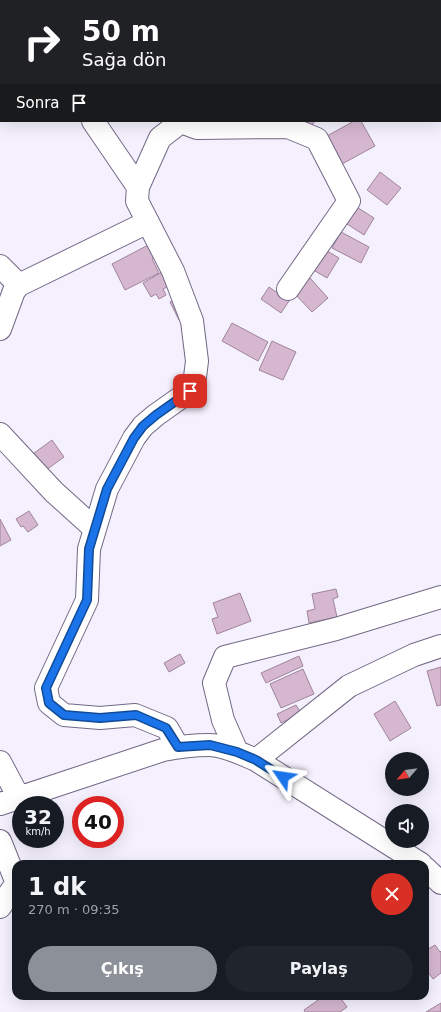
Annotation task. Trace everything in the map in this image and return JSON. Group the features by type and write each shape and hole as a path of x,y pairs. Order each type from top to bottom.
{"street":[{"path":"94,122 138,187"},
{"path":"178,747 166,728 136,715 100,718 64,715 49,703 46,688 87,600 89,549 107,489 134,438 143,426 190,391 194,386 197,361 192,321 173,271 137,201 138,187 160,138 182,122 197,128 288,127 317,139 349,201 288,289"},
{"path":"0,329 14,291 19,285 148,222"},
{"path":"0,266 19,285"},
{"path":"0,434 54,492 95,529"},
{"path":"246,756 223,720 214,683 224,657 336,629 441,596"},
{"path":"246,756 349,686 414,655 441,646"},
{"path":"0,762 10,801 163,750 178,747 210,745 246,756 414,860"},
{"path":"0,841 12,871"},
{"path":"429,872 441,883"},
{"path":"0,907 12,890"}],"building":[{"path":"307,122 314,122 312,125"},
{"path":"352,122 362,122 375,146 342,164 327,136"},
{"path":"380,172 401,188 387,205 367,190"},
{"path":"355,206 374,218 364,235 344,222"},
{"path":"341,232 369,247 361,263 332,248"},
{"path":"152,243 158,255 152,259 159,273 125,290 112,264"},
{"path":"322,248 339,258 327,278 310,268"},
{"path":"162,272 169,286 163,289 166,295 159,299 156,294 151,297 143,283"},
{"path":"310,278 328,298 312,312 294,293"},
{"path":"269,287 289,301 281,313 261,299"},
{"path":"180,297 189,315 179,320 170,302"},
{"path":"232,323 268,342 258,361 222,341"},
{"path":"272,341 296,352 283,380 259,370"},
{"path":"52,440 64,457 42,473 30,456"},
{"path":"29,511 38,525 28,532 23,526 21,527 16,519"},
{"path":"0,519 11,540 0,546"},
{"path":"336,589 338,597 333,599 337,617 309,623 307,611 315,609 312,594"},
{"path":"240,593 251,621 217,634 212,619 218,617 213,603"},
{"path":"180,654 185,663 169,672 164,663"},
{"path":"299,656 303,666 266,683 261,673"},
{"path":"441,667 441,705 437,706 427,671"},
{"path":"303,669 314,694 281,708 270,684"},
{"path":"395,701 411,728 390,741 374,714"},
{"path":"296,705 301,713 281,723 277,714"},
{"path":"435,945 440,952 441,951 441,973 433,979 429,974 429,949"},
{"path":"318,1000 342,1000 347,1007 340,1012 305,1012 304,1010"},
{"path":"441,1003 441,1012 426,1012"}],"route":[{"path":"190,391 143,426 134,438 107,489 89,549 87,600 46,688 49,703 64,715 100,718 136,715 166,728 178,747 210,745 237,752 256,760 283,777"}]}
